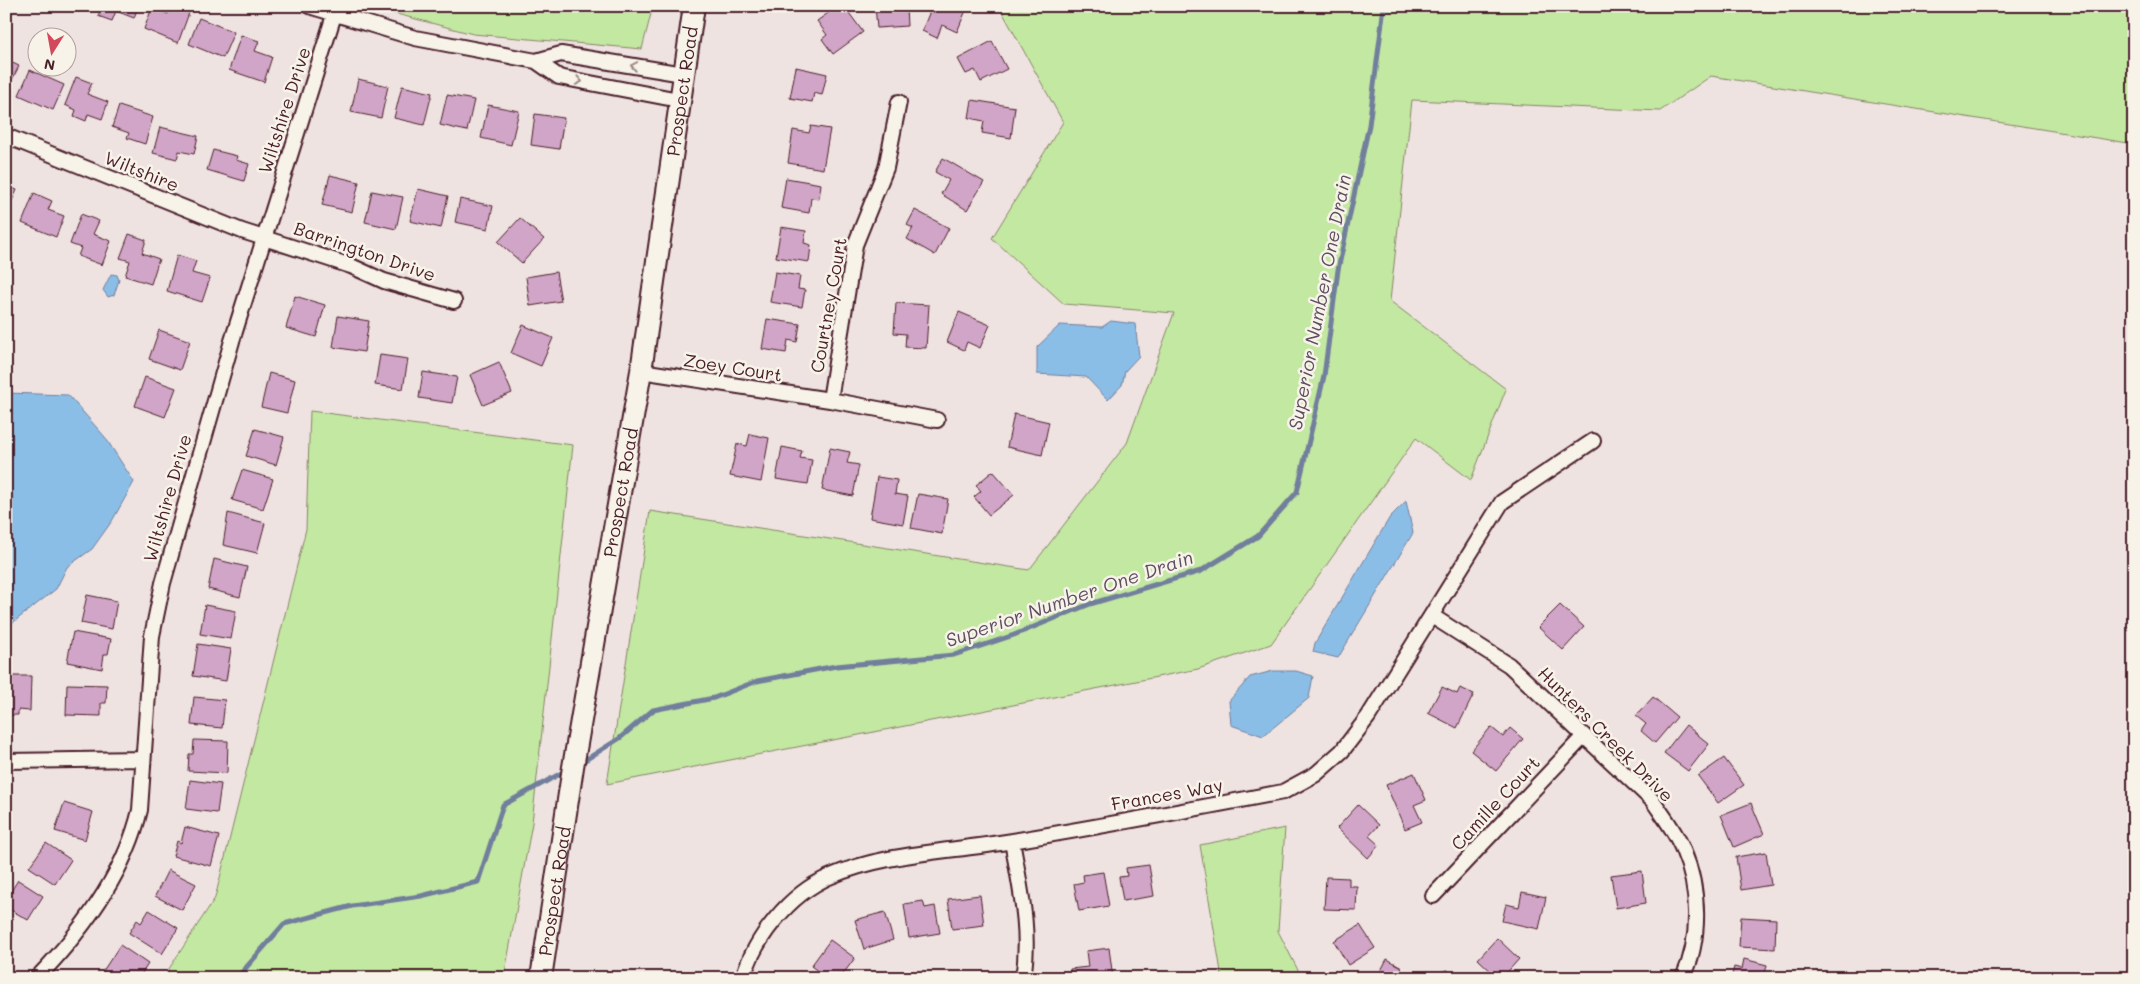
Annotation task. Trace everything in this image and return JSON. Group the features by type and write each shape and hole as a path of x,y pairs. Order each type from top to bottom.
{"main road":[{"name":"Prospect Road","path":"541,978 573,767 641,371 682,74 694,6"}],"street":[{"path":"309,6 415,38 536,61 559,77 679,100"},
{"name":"Wiltshire Drive","path":"37,978 61,953 78,930 120,865 134,834 140,810 152,636 163,584 178,523 264,236 334,15"},
{"path":"536,61 561,54 682,74"},
{"name":"Courtney Court","path":"830,400 855,245 886,168 898,102"},
{"name":"Wiltshire","path":"6,136 242,231 264,236"},
{"name":"Barrington Drive","path":"264,236 351,266 384,281 454,301"},
{"name":"Zoey Court","path":"641,371 830,400 937,420"},
{"name":"Frances Way","path":"743,978 748,962 770,926 797,898 829,877 876,862 1012,841 1283,792 1316,774 1342,751 1368,717 1502,502 1593,441"},
{"name":"Hunters Creek Drive","path":"1432,616 1509,665 1653,801 1684,850 1693,880 1696,914 1694,946 1684,978"},
{"name":"Camille Court","path":"1433,896 1584,736"},
{"path":"6,761 143,759"},
{"path":"1012,841 1026,929 1027,955 1023,978"}],"green space":[{"path":"366,6 653,6 642,49 473,34"},
{"path":"999,6 2134,6 2134,144 1711,76 1660,111 1412,100 1390,301 1506,389 1471,480 1416,438 1271,644 1198,669 607,784 650,511 1029,570 1127,443 1174,313 1064,304 992,238 1063,122"},
{"path":"310,411 573,445 532,823 504,978 163,978 215,898 306,529"},
{"path":"1285,828 1278,931 1302,978 1222,978 1200,845"}],"water":[{"path":"111,274 117,275 119,280 114,295 108,297 103,290"},
{"path":"1111,321 1135,324 1139,356 1125,371 1122,385 1108,400 1086,377 1037,374 1037,347 1060,325 1102,327"},
{"path":"6,393 68,395 105,437 134,482 112,521 92,549 67,567 56,589 6,628"},
{"path":"1406,501 1413,533 1338,658 1313,652 1315,643 1390,517"},
{"path":"1273,671 1296,671 1313,676 1309,698 1263,736 1231,725 1229,701 1250,677"}],"building":[{"path":"102,6 138,6 134,18 116,11 112,21 98,16"},
{"path":"171,6 189,13 178,43 144,29 152,8 168,14"},
{"path":"838,6 844,6 863,32 833,54 822,39 827,35 817,21"},
{"path":"875,6 906,6 907,26 877,28"},
{"path":"932,6 957,6 966,10 957,32 942,25 937,38 922,31"},
{"path":"199,18 234,32 223,58 189,44"},
{"path":"241,35 259,41 255,51 272,57 264,82 229,70"},
{"path":"992,41 1007,69 981,82 975,70 966,74 958,59"},
{"path":"6,60 19,66 12,80 6,77"},
{"path":"796,67 827,74 822,95 814,93 812,102 790,98"},
{"path":"28,75 28,78 48,78 64,85 53,110 19,95"},
{"path":"76,78 78,78 92,83 87,94 108,102 102,119 88,114 86,121 74,116 76,110 65,105"},
{"path":"358,79 388,86 381,118 351,112"},
{"path":"402,86 432,93 424,125 394,118"},
{"path":"447,95 474,100 467,131 440,125"},
{"path":"972,100 1015,107 1011,138 982,133 984,121 969,118"},
{"path":"488,105 519,111 511,145 481,138"},
{"path":"119,106 153,117 145,144 127,138 129,133 112,127"},
{"path":"535,114 564,118 559,149 531,145"},
{"path":"811,126 830,129 823,169 788,163 793,130 809,133"},
{"path":"160,127 198,136 194,154 179,151 177,159 153,153"},
{"path":"213,150 237,156 236,160 249,164 244,181 207,170"},
{"path":"943,158 984,182 967,210 941,194 949,180 935,172"},
{"path":"330,175 359,182 352,212 322,205"},
{"path":"786,178 821,184 819,199 811,198 809,213 781,208"},
{"path":"6,186 17,190 6,214"},
{"path":"418,189 448,196 441,228 410,221"},
{"path":"372,191 403,197 396,229 365,222"},
{"path":"34,193 52,201 48,210 64,216 56,237 22,223"},
{"path":"460,199 493,206 488,229 455,222"},
{"path":"915,210 949,228 935,255 907,239 913,228 907,225"},
{"path":"81,214 99,221 93,234 111,241 102,265 78,256 81,248 70,244"},
{"path":"520,218 544,239 522,263 498,242"},
{"path":"781,227 806,231 804,243 811,245 809,262 776,257"},
{"path":"129,234 146,240 142,253 159,259 151,284 125,276 130,261 120,258"},
{"path":"177,255 196,261 192,273 210,278 202,302 167,291"},
{"path":"556,272 561,301 530,306 526,277"},
{"path":"775,272 800,276 798,289 805,290 802,307 770,302"},
{"path":"295,296 325,305 316,337 286,328"},
{"path":"896,303 929,305 926,348 905,347 906,334 894,333"},
{"path":"959,312 990,325 980,348 967,342 964,350 947,342"},
{"path":"338,316 369,321 364,352 333,347"},
{"path":"767,319 800,324 797,342 788,340 786,353 762,349"},
{"path":"523,325 553,338 541,366 511,353"},
{"path":"159,330 190,341 180,370 149,359"},
{"path":"380,355 408,359 403,389 375,385"},
{"path":"499,362 512,393 483,405 470,375"},
{"path":"423,372 457,377 452,403 419,398"},
{"path":"269,373 295,380 287,413 261,407"},
{"path":"145,377 176,388 165,417 135,406"},
{"path":"1014,414 1049,422 1042,455 1007,447"},
{"path":"255,429 284,437 276,465 246,456"},
{"path":"750,434 769,438 761,482 730,476 737,444 747,446"},
{"path":"782,447 802,451 800,458 812,460 808,484 776,479"},
{"path":"830,448 850,452 847,463 859,465 853,496 822,490"},
{"path":"242,470 273,479 263,509 232,500"},
{"path":"993,471 1014,495 989,515 974,497 981,491 976,485"},
{"path":"877,477 897,480 895,494 908,496 903,524 870,518"},
{"path":"918,494 948,499 942,534 911,528"},
{"path":"228,513 265,523 257,553 223,545"},
{"path":"214,559 247,567 240,597 208,589"},
{"path":"87,595 117,601 112,629 81,623"},
{"path":"205,605 236,611 231,639 200,634"},
{"path":"1560,605 1584,627 1563,650 1538,627"},
{"path":"73,632 111,639 108,654 104,654 102,669 67,662"},
{"path":"198,644 231,649 226,681 193,676"},
{"path":"6,676 31,676 30,711 18,710 18,715 6,715"},
{"path":"67,684 107,685 106,703 101,703 101,716 66,715"},
{"path":"1442,687 1457,694 1460,688 1474,694 1457,728 1428,713"},
{"path":"194,697 225,700 222,728 191,725"},
{"path":"1653,697 1677,717 1655,743 1641,731 1646,724 1636,716"},
{"path":"1686,725 1709,744 1688,771 1664,753"},
{"path":"1491,727 1503,737 1510,728 1523,739 1496,771 1471,751"},
{"path":"194,740 228,741 227,773 188,771 189,754 193,754"},
{"path":"1724,758 1744,785 1718,803 1698,776"},
{"path":"1414,773 1426,800 1414,805 1422,822 1405,829 1386,785"},
{"path":"190,780 221,784 217,813 186,809"},
{"path":"64,803 93,812 85,840 55,831"},
{"path":"1751,803 1764,834 1734,847 1721,815"},
{"path":"1358,805 1379,825 1369,836 1379,845 1368,858 1337,828"},
{"path":"185,827 219,836 211,866 173,856 177,841 181,843"},
{"path":"46,843 71,860 55,884 29,867"},
{"path":"1766,852 1771,885 1741,890 1736,857"},
{"path":"1149,865 1154,896 1123,901 1119,877 1127,876 1126,868"},
{"path":"168,870 196,884 182,910 155,896"},
{"path":"1642,871 1646,903 1616,908 1611,875"},
{"path":"1103,872 1109,906 1079,911 1074,884 1084,882 1083,875"},
{"path":"1326,877 1349,878 1349,886 1357,886 1356,910 1324,909"},
{"path":"18,880 43,896 28,920 6,907 6,899"},
{"path":"1522,892 1546,897 1539,929 1502,921 1506,904 1519,907"},
{"path":"980,895 984,925 952,929 948,899"},
{"path":"923,901 925,908 935,906 940,933 909,938 904,904"},
{"path":"149,910 178,928 162,954 129,933 137,920 141,923"},
{"path":"885,912 893,940 864,949 855,920"},
{"path":"1741,917 1776,919 1775,949 1739,947"},
{"path":"1360,925 1375,948 1348,965 1334,941"},
{"path":"1497,938 1519,959 1502,978 1498,978 1478,959"},
{"path":"830,940 855,958 840,978 827,978 811,966"},
{"path":"120,945 148,964 139,978 113,978 103,971"},
{"path":"1109,948 1113,978 1071,978 1070,969 1088,967 1086,951"},
{"path":"1387,959 1402,967 1399,973 1408,978 1377,978"},
{"path":"1744,959 1767,965 1764,978 1731,978 1734,967 1742,969"},
{"path":"1448,970 1450,978 1432,978 1431,974"}],"waterway":[{"name":"Superior Number One Drain","path":"579,764 620,738 653,710 714,698 757,681 836,666 954,655 1014,635 1090,604 1201,571 1258,536 1297,492 1324,376 1338,270 1369,125 1384,6"},
{"name":"Superior Number One Drain","path":"237,978 284,924 352,906 421,896 478,882 503,805 567,770"}]}
